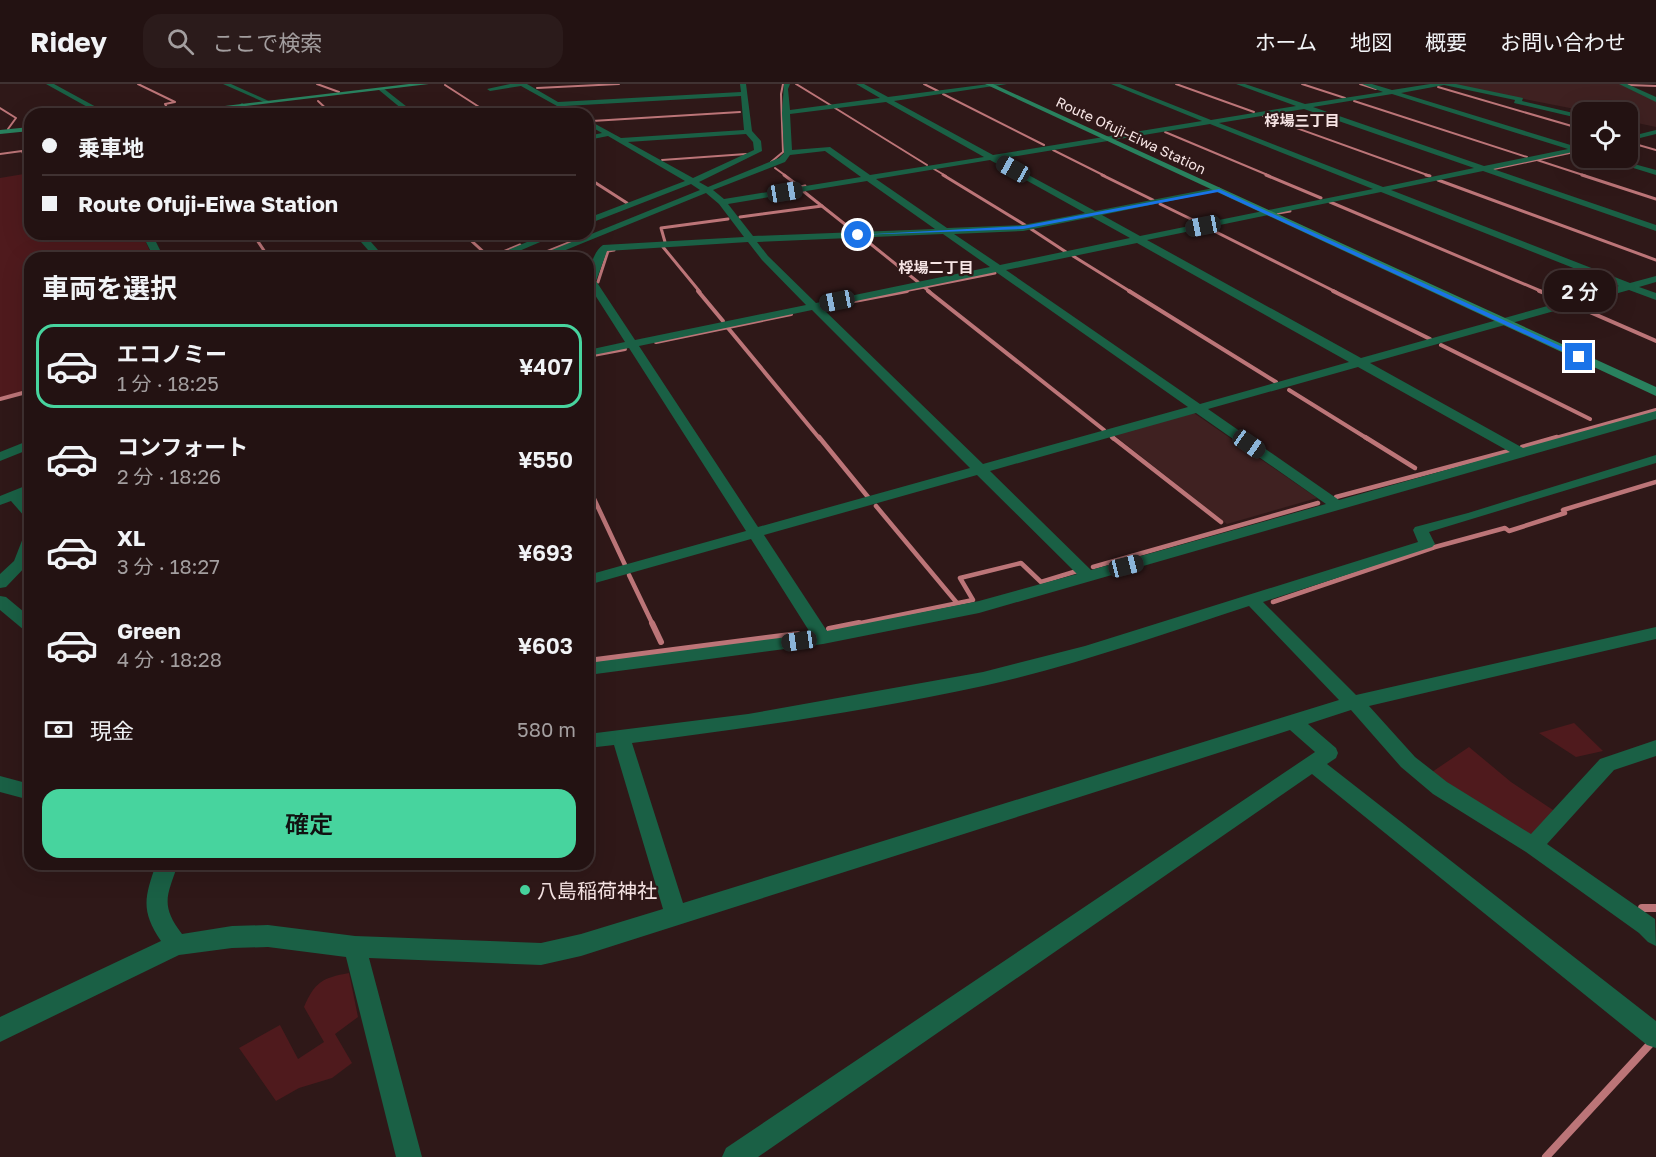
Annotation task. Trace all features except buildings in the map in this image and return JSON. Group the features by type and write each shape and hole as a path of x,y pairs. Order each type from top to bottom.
{"main road":[{"path":"222,108 384,87 426,84"},
{"name":"Route Ofuji-Eiwa Station","path":"990,85 1656,392"},
{"path":"0,132 24,130"}],"street":[{"path":"48,84 94,108"},
{"path":"226,84 268,102"},
{"path":"490,89 522,84 564,108"},
{"path":"594,219 691,182 758,151 757,141 748,132 743,84"},
{"path":"787,84 785,113 788,153"},
{"path":"859,84 1522,453"},
{"path":"785,113 1004,84"},
{"path":"1114,84 1656,297"},
{"path":"1239,84 1656,228"},
{"path":"1365,84 1572,146"},
{"path":"722,202 1444,84 1521,99 1516,102 1572,115"},
{"path":"1623,84 1656,100"},
{"path":"384,87 406,108"},
{"path":"558,104 744,94"},
{"path":"594,125 709,191 722,202 765,258 1088,576"},
{"path":"1638,129 1655,133"},
{"path":"619,140 748,132"},
{"path":"1638,136 1655,133"},
{"path":"594,137 609,134"},
{"path":"594,236 776,164 788,153 827,149 1335,504"},
{"path":"594,352 1572,151"},
{"path":"1638,168 1656,173"},
{"path":"594,271 603,248 751,239 1023,228 1219,190"},
{"path":"364,240 375,252"},
{"path":"509,252 539,240"},
{"path":"552,252 583,240"},
{"path":"594,578 1656,279"},
{"path":"594,287 823,638"},
{"path":"594,668 823,638 979,607 1180,552 1335,504 1656,415"},
{"path":"0,457 24,447"},
{"path":"594,740 747,721 983,679 1087,652 1427,544 1420,530 1473,516 1656,459"},
{"path":"6,498 24,490"},
{"path":"6,498 24,510"},
{"path":"0,583 21,563 24,555"},
{"path":"0,601 24,621"},
{"path":"1253,601 1354,703 1408,762 1432,782 1533,846 1656,934"},
{"path":"0,1030 177,945 232,937 268,936 355,947 541,954 581,945 1354,703 1656,633"},
{"path":"735,1157 1329,753 1292,721"},
{"path":"621,736 676,914"},
{"path":"1533,846 1607,764 1656,748"},
{"path":"1314,764 1656,1036"},
{"path":"0,784 24,790"},
{"path":"165,870 155,902 158,921 177,945"},
{"path":"355,947 409,1157"}],"shaded area":[{"path":"1449,84 1620,84 1656,101 1656,127 1638,123 1638,102 1572,102 1572,108"},
{"path":"24,174 24,240 145,240 150,252 24,252 24,391 0,397 0,178"},
{"path":"1194,413 1317,498 1227,524 1114,435"},
{"path":"1574,723 1603,751 1576,757 1539,733"},
{"path":"1469,747 1511,782 1556,812 1535,835 1523,834 1432,772"},
{"path":"349,973 358,1017 335,1034 352,1063 332,1078 299,1088 276,1101 239,1048 280,1025 298,1059 324,1042 304,1007 320,983 326,979"}],"waterway":[{"path":"138,84 175,102 165,104 167,108"},
{"path":"317,84 339,92"},
{"path":"537,88 619,84"},
{"path":"771,162 783,152 781,94 783,84"},
{"path":"796,84 832,106"},
{"path":"924,84 938,91"},
{"path":"1176,84 1254,112"},
{"path":"1302,84 1345,98"},
{"path":"1360,84 1376,89"},
{"path":"445,85 481,108"},
{"path":"1628,85 1656,86"},
{"path":"1438,87 1572,126"},
{"path":"943,94 1044,145"},
{"path":"318,101 326,108"},
{"path":"1354,101 1527,157"},
{"path":"0,108 16,118 8,129"},
{"path":"835,108 927,165"},
{"path":"594,121 740,112"},
{"path":"1263,116 1430,176 1426,175"},
{"path":"1165,132 1270,176"},
{"path":"1638,145 1656,150"},
{"path":"1053,150 1105,176"},
{"path":"0,154 22,151 24,156"},
{"path":"1494,169 1572,152"},
{"path":"662,160 746,154"},
{"path":"1537,160 1586,176"},
{"path":"775,168 786,176"},
{"path":"934,169 946,176"},
{"path":"784,175 800,187 805,186"},
{"path":"943,175 1025,225"},
{"path":"1102,175 1153,200"},
{"path":"1266,175 1321,198"},
{"path":"1582,175 1656,199"},
{"path":"1438,180 1656,260"},
{"path":"594,182 627,203"},
{"path":"803,191 822,206"},
{"path":"1330,202 1543,292"},
{"path":"1160,204 1199,223"},
{"path":"740,217 822,206"},
{"path":"822,206 856,233"},
{"path":"1278,213 1290,211"},
{"path":"665,242 661,228 728,219"},
{"path":"1208,228 1336,292"},
{"path":"1031,229 1066,252"},
{"path":"862,237 918,282"},
{"path":"257,240 265,252"},
{"path":"471,240 484,252"},
{"path":"546,252 576,240"},
{"path":"503,252 520,245"},
{"path":"663,247 700,292"},
{"path":"598,282 608,251 614,250"},
{"path":"1073,256 1131,292"},
{"path":"924,287 995,273"},
{"path":"899,292 924,287"},
{"path":"924,287 930,292"},
{"path":"698,291 723,321"},
{"path":"849,302 907,291"},
{"path":"928,291 1104,430"},
{"path":"1129,291 1276,382"},
{"path":"1333,291 1430,339"},
{"path":"1539,291 1564,301"},
{"path":"1576,306 1656,341"},
{"path":"656,342 791,314"},
{"path":"728,328 820,439"},
{"path":"1441,345 1590,419"},
{"path":"594,355 625,349"},
{"path":"1289,390 1368,439"},
{"path":"0,399 24,393"},
{"path":"1552,439 1656,410"},
{"path":"819,437 868,497"},
{"path":"1114,439 1112,437 1221,522"},
{"path":"1365,437 1415,468"},
{"path":"1522,447 1557,437"},
{"path":"1336,497 1509,451"},
{"path":"1273,602 1435,547 1505,528 1509,531 1565,513 1563,510 1656,482"},
{"path":"594,499 625,565"},
{"path":"1093,567 1318,503"},
{"path":"876,506 957,603"},
{"path":"851,625 973,600 960,578 1021,563 1041,582 1077,571"},
{"path":"629,575 653,625"},
{"path":"652,623 661,642"},
{"path":"829,629 859,623"},
{"path":"594,660 798,634"},
{"path":"1642,908 1656,908"},
{"path":"1546,1157 1652,1042"}],"place":[{"name":"八島稲荷神社","path":"525,890"}],"district":[{"name":"桴場三丁目","path":"1302,120"},
{"name":"桴場二丁目","path":"936,267"}],"route":[{"path":"858,235 1023,228 1219,190 1579,357"}]}
